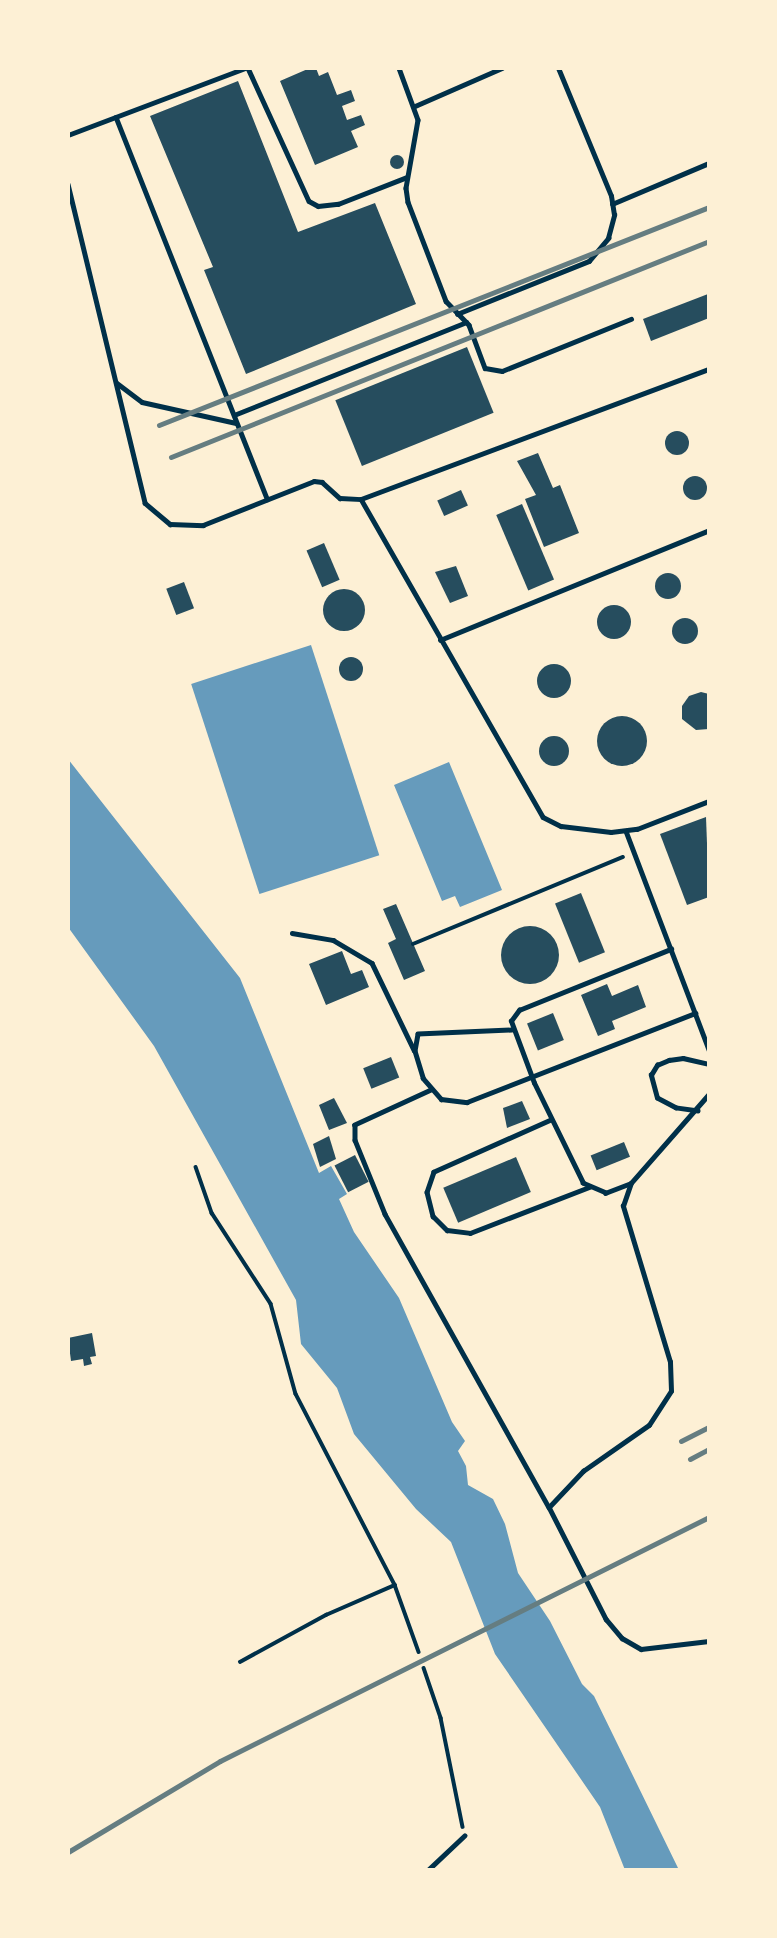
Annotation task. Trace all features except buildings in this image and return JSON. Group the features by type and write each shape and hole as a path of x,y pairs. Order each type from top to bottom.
{"lane":[{"path":"68,135 247,68 309,201 327,206 407,177"},
{"path":"399,68 415,106 418,131 407,177 408,202 446,301 466,322 482,364 496,373 631,319"},
{"path":"415,106 502,68"},
{"path":"457,314 589,261 600,252 612,230 612,204 558,68"},
{"path":"116,117 267,499"},
{"path":"612,204 709,163"},
{"path":"68,184 145,503 160,520 180,526 203,525 314,481 322,482 340,498 361,499 709,369"},
{"path":"233,415 466,322"},
{"path":"117,383 142,402 237,424"},
{"path":"361,499 543,817 572,828 626,831 709,801"},
{"path":"440,640 709,530"},
{"path":"626,831 709,1050"},
{"path":"292,933 333,940 372,963 431,1090 441,1099 467,1102 532,1079 695,1013"},
{"path":"671,949 519,1010 510,1021 512,1030 578,1175 590,1187 606,1193 631,1183 698,1111 709,1094"},
{"path":"415,1051 418,1034 426,1031 512,1030"},
{"path":"698,1111 676,1108 657,1098 651,1075 656,1065 669,1059 683,1058 709,1065"},
{"path":"431,1090 360,1119 355,1125 355,1140 385,1214 549,1507 592,1598 622,1638 642,1649 709,1642"},
{"path":"551,1120 434,1172 427,1192 433,1216 447,1230 470,1233 590,1187"},
{"path":"549,1507 583,1471 649,1425 671,1391 670,1362 623,1217 631,1183"},
{"path":"428,1870 464,1836"}],"path":[{"path":"413,944 635,853"},
{"path":"196,1167 212,1213 271,1304 296,1394 395,1585 419,1652"},
{"path":"240,1662 326,1615 395,1585"},
{"path":"424,1668 443,1725 464,1836"}],"water":[{"path":"311,645 379,855 259,894 191,684"},
{"path":"68,759 240,978 319,1173 331,1166 347,1194 339,1199 354,1232 399,1298 452,1422 465,1441 458,1451 466,1466 468,1485 493,1499 505,1524 518,1573 550,1621 582,1684 594,1696 679,1870 625,1870 600,1807 495,1654 451,1542 416,1509 354,1434 337,1388 301,1344 296,1300 154,1046 68,927"},
{"path":"449,762 502,890 460,907 455,896 442,901 394,785"}],"railway":[{"path":"159,425 709,207"},
{"path":"171,457 709,241"},
{"path":"681,1441 709,1427"},
{"path":"690,1459 709,1449"},
{"path":"68,1852 220,1761 709,1517"}]}
